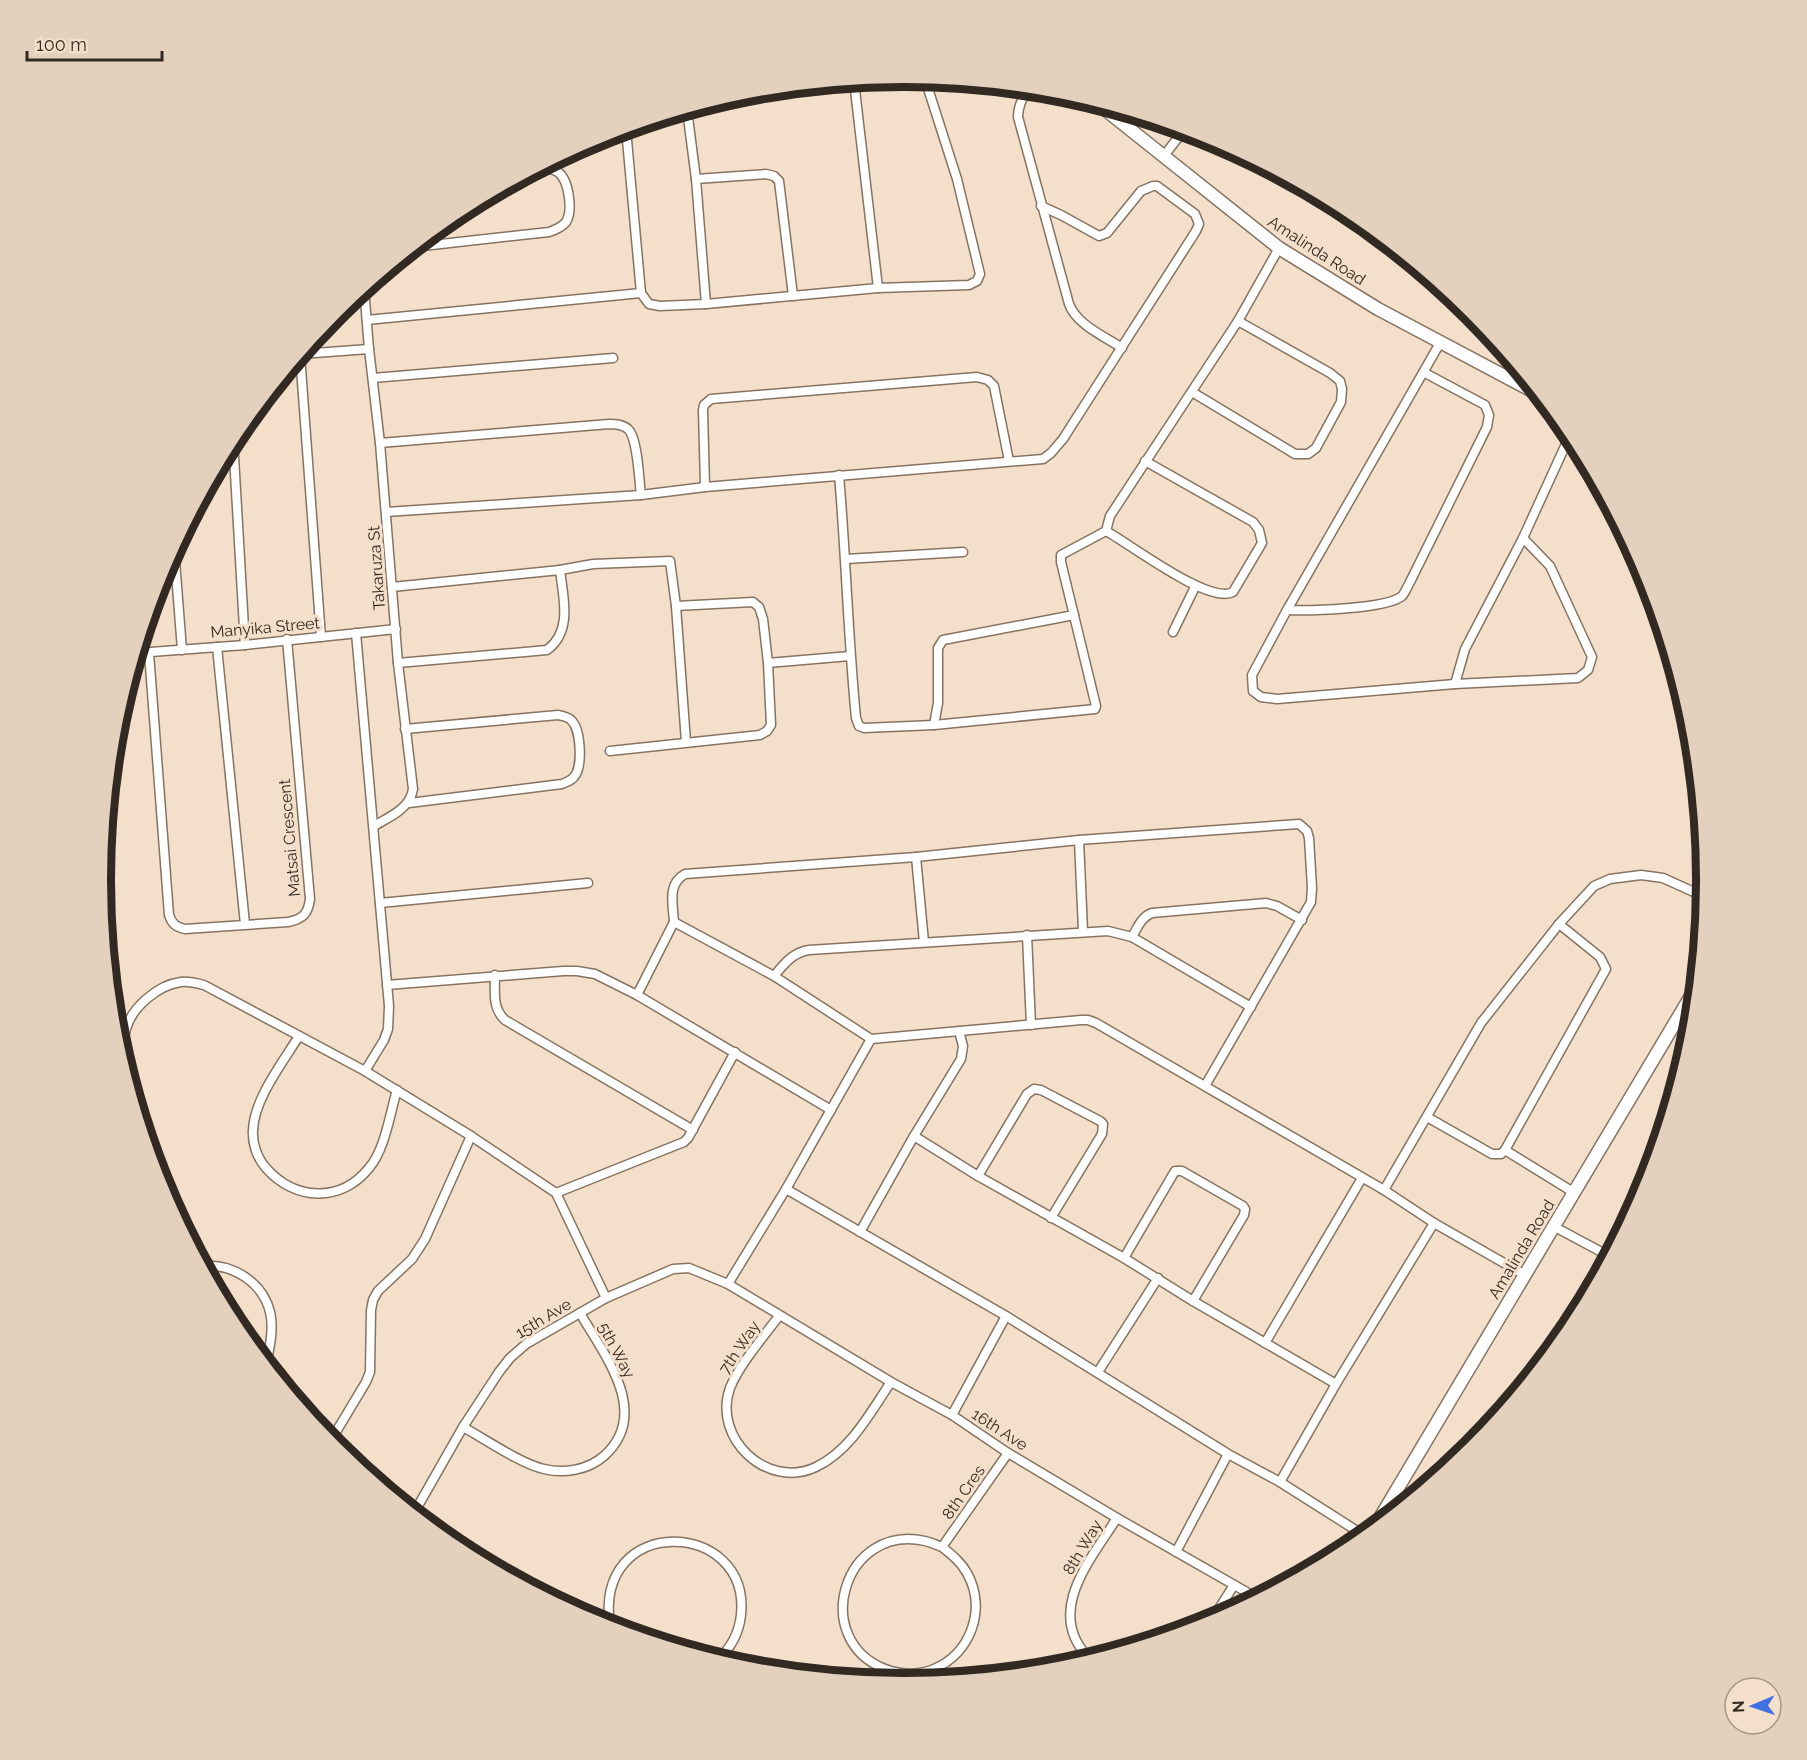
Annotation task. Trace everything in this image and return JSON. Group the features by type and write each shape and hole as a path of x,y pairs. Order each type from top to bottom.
{"street":[{"path":"627,137 642,293 649,303 660,306 706,304 878,288 969,285 976,281 980,274 957,179 928,88"},
{"path":"855,89 878,288"},
{"path":"1023,97 1018,107 1018,117 1072,312 1078,320 1122,348"},
{"name":"Amalinda Road","path":"1114,116 1279,248 1378,309 1525,387"},
{"path":"688,117 696,179 706,304"},
{"path":"1163,157 1178,136"},
{"path":"429,245 549,232 559,228 566,221 569,207 568,194 566,183 559,173 551,170"},
{"path":"696,179 766,174 774,176 779,182 793,296"},
{"path":"386,513 641,495 839,475 1043,459 1063,439 1199,224 1197,217 1161,187 1153,186 1141,190 1107,233 1099,236 1041,206"},
{"path":"839,475 846,559 850,656 856,718 859,726 864,728 934,725 1095,709 1061,555 1106,531 1110,516 1238,321 1279,248"},
{"path":"367,320 642,293"},
{"name":"Takaruza St","path":"365,299 380,442 398,663 413,789 409,803"},
{"path":"1192,392 1295,454 1308,454 1316,448 1341,402 1340,381 1330,373 1238,321"},
{"path":"1440,343 1252,675 1253,692 1262,697 1289,698 1455,684 1578,678 1588,670 1592,657 1550,566 1523,538"},
{"path":"311,353 369,349"},
{"path":"374,378 613,358"},
{"path":"301,365 321,637"},
{"path":"1287,610 1318,611 1389,602 1401,596 1409,584 1488,427 1489,415 1485,405 1425,373"},
{"path":"705,487 703,410 704,405 711,399 977,377 988,380 994,386 1008,461"},
{"path":"380,442 609,424 621,425 632,434 634,441 641,495"},
{"path":"1455,684 1465,649 1523,538 1566,444"},
{"path":"234,455 245,645"},
{"path":"1106,531 1195,587 1229,595 1262,543 1259,530 1253,522 1145,461"},
{"path":"846,559 963,552"},
{"path":"392,587 560,570 593,564 670,561 676,606 686,742"},
{"path":"175,567 182,650"},
{"path":"398,663 547,650 558,639 565,620 560,570"},
{"path":"1173,632 1195,587"},
{"path":"610,752 760,735 771,725 768,663 763,619 759,607 753,602 676,606"},
{"path":"934,725 938,704 938,648 943,640 1074,615"},
{"name":"Manyika Street","path":"144,653 396,629"},
{"path":"356,633 389,1006 388,1029 384,1040 365,1071"},
{"name":"Matsai Crescent","path":"149,653 172,922 175,926 185,929 296,920 308,910 310,899 287,639"},
{"path":"217,647 245,924"},
{"path":"768,663 850,656"},
{"path":"374,826 409,803 562,784 575,776 579,768 580,752 576,729 572,720 565,716 405,729"},
{"path":"637,995 674,922 673,889 675,881 685,873 916,857 1079,840 1299,824 1307,831 1309,838 1311,902 1205,1086"},
{"path":"1079,840 1083,931"},
{"path":"916,857 924,942"},
{"path":"1384,1190 1481,1023 1559,924 1594,886 1616,878 1641,875 1663,878 1696,893"},
{"path":"380,903 588,883"},
{"path":"1132,936 1145,915 1152,913 1266,903 1277,906 1302,920"},
{"path":"674,922 774,976 871,1039 1081,1020 1096,1023 1384,1190 1434,1223 1525,1275"},
{"path":"1427,1117 1492,1154 1501,1154 1505,1150 1606,969 1600,957 1559,924"},
{"path":"774,976 791,956 809,950 1108,931 1132,936 1251,1007"},
{"path":"1027,935 1031,1024"},
{"path":"387,985 563,971 595,974 637,995 831,1110"},
{"path":"495,975 496,1007 506,1020 693,1130"},
{"path":"125,1031 133,1012 168,985 182,982 204,985 365,1071 471,1136 556,1193 606,1298"},
{"name":"Amalinda Road","path":"1385,1510 1687,1001"},
{"path":"860,1232 961,1059 963,1046 959,1031"},
{"path":"299,1036 257,1107 253,1128 253,1142 261,1163 275,1179 294,1190 315,1194 336,1192 356,1182 371,1167 380,1148 397,1090"},
{"path":"728,1284 786,1189 871,1039"},
{"path":"556,1193 677,1145 688,1138 735,1052"},
{"path":"978,1176 1028,1094 1034,1089 1041,1090 1100,1121 1104,1124 1102,1134 1051,1218"},
{"path":"335,1433 370,1372 373,1300 378,1291 412,1259 425,1239 471,1136"},
{"path":"914,1136 978,1176 1124,1258 1192,1301 1336,1384"},
{"path":"1505,1150 1574,1192"},
{"path":"1124,1258 1175,1171 1182,1171 1243,1206 1244,1215 1192,1301"},
{"path":"1265,1343 1362,1178"},
{"path":"786,1189 1006,1316 1356,1530"},
{"path":"1280,1482 1336,1384 1434,1223"},
{"path":"1553,1226 1603,1253"},
{"path":"211,1265 238,1272 252,1282 264,1297 270,1312 272,1328 268,1354"},
{"name":"15th Ave","path":"418,1506 463,1427 498,1372 526,1344 606,1298 673,1269 683,1267 696,1270 728,1284"},
{"path":"1098,1372 1158,1278"},
{"name":"16th Ave","path":"728,1284 891,1382 952,1415 1008,1453 1117,1518 1249,1593"},
{"name":"5th Way","path":"463,1427 529,1464 545,1470 581,1469 596,1463 612,1448 623,1426 625,1409 623,1392 614,1371 580,1313"},
{"name":"7th Way","path":"779,1316 735,1376 729,1390 727,1411 730,1428 743,1451 756,1462 772,1470 785,1472 815,1467 833,1456 858,1431 891,1382"},
{"path":"952,1415 1006,1316"},
{"name":"8th Cres","path":"942,1547 1008,1453"},
{"path":"1176,1552 1228,1454"},
{"name":"8th Way","path":"1083,1652 1074,1637 1070,1619 1071,1600 1076,1582 1117,1518"},
{"path":"901,1673 877,1666 863,1655 852,1641 845,1625 842,1608 844,1590 861,1560 875,1549 891,1542 908,1539 926,1541 942,1547 956,1558 967,1572 974,1588 975,1623 968,1640 944,1665 927,1672"},
{"path":"608,1616 609,1592 615,1576 626,1561 640,1550 656,1543 673,1541 690,1543 707,1549 721,1560 732,1574 739,1590 740,1624 733,1641 724,1652"},
{"path":"1220,1607 1234,1585"}]}
